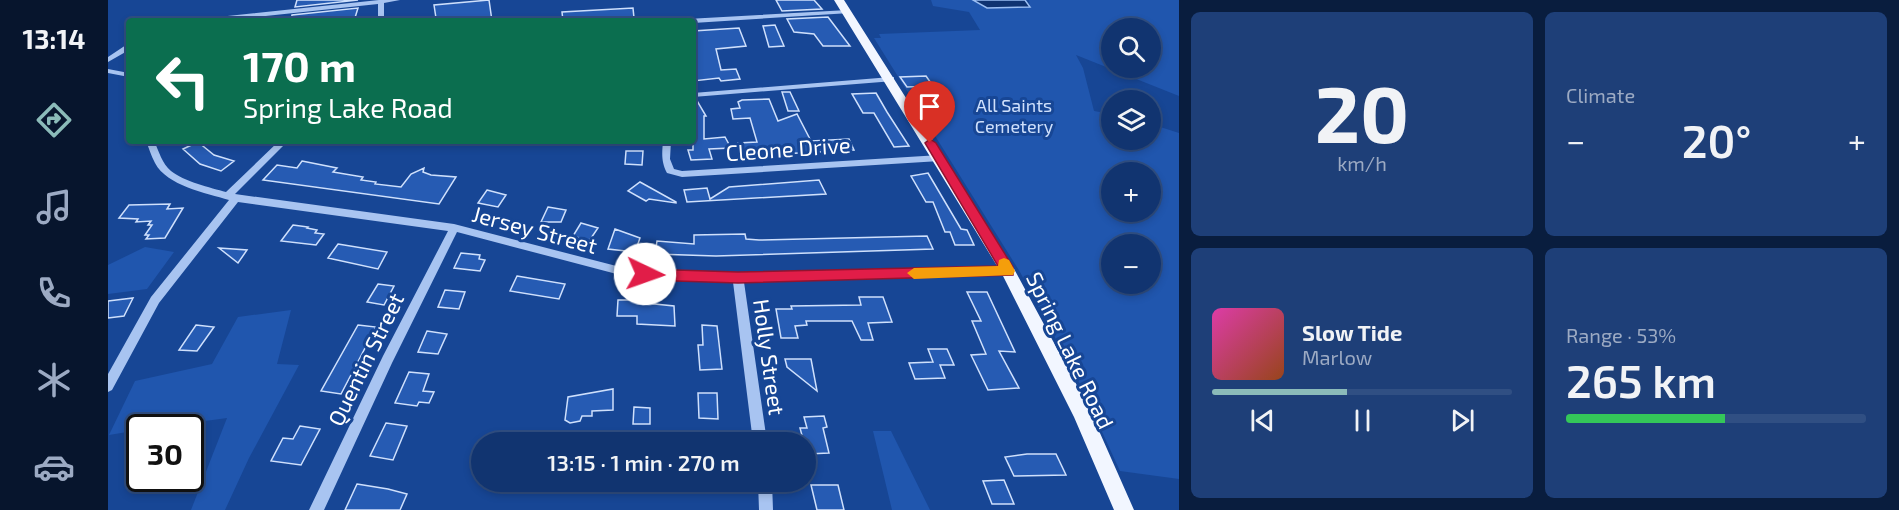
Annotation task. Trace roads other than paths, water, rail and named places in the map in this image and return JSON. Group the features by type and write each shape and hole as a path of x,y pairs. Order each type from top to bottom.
{"main road":[{"name":"Spring Lake Road","path":"844,6 1008,271 1081,412 1124,510"}],"street":[{"path":"226,18 397,0"},
{"path":"381,2 381,18"},
{"path":"696,20 844,6"},
{"path":"269,18 270,13"},
{"path":"108,60 126,49"},
{"path":"108,71 126,74"},
{"path":"696,95 891,79"},
{"name":"Jersey Street","path":"151,144 159,163 168,174 198,188 233,196 454,228 628,273 738,278 1008,271"},
{"path":"108,386 155,300 233,196 281,144"},
{"name":"Cleone Drive","path":"667,144 666,159 670,171 682,174 940,158"},
{"name":"Quentin Street","path":"316,510 387,360 454,228"},
{"name":"Holly Street","path":"738,278 759,432"},
{"path":"765,492 766,510"}],"park label":[{"name":"All Saints Cemetery","path":"1014,115"}]}
